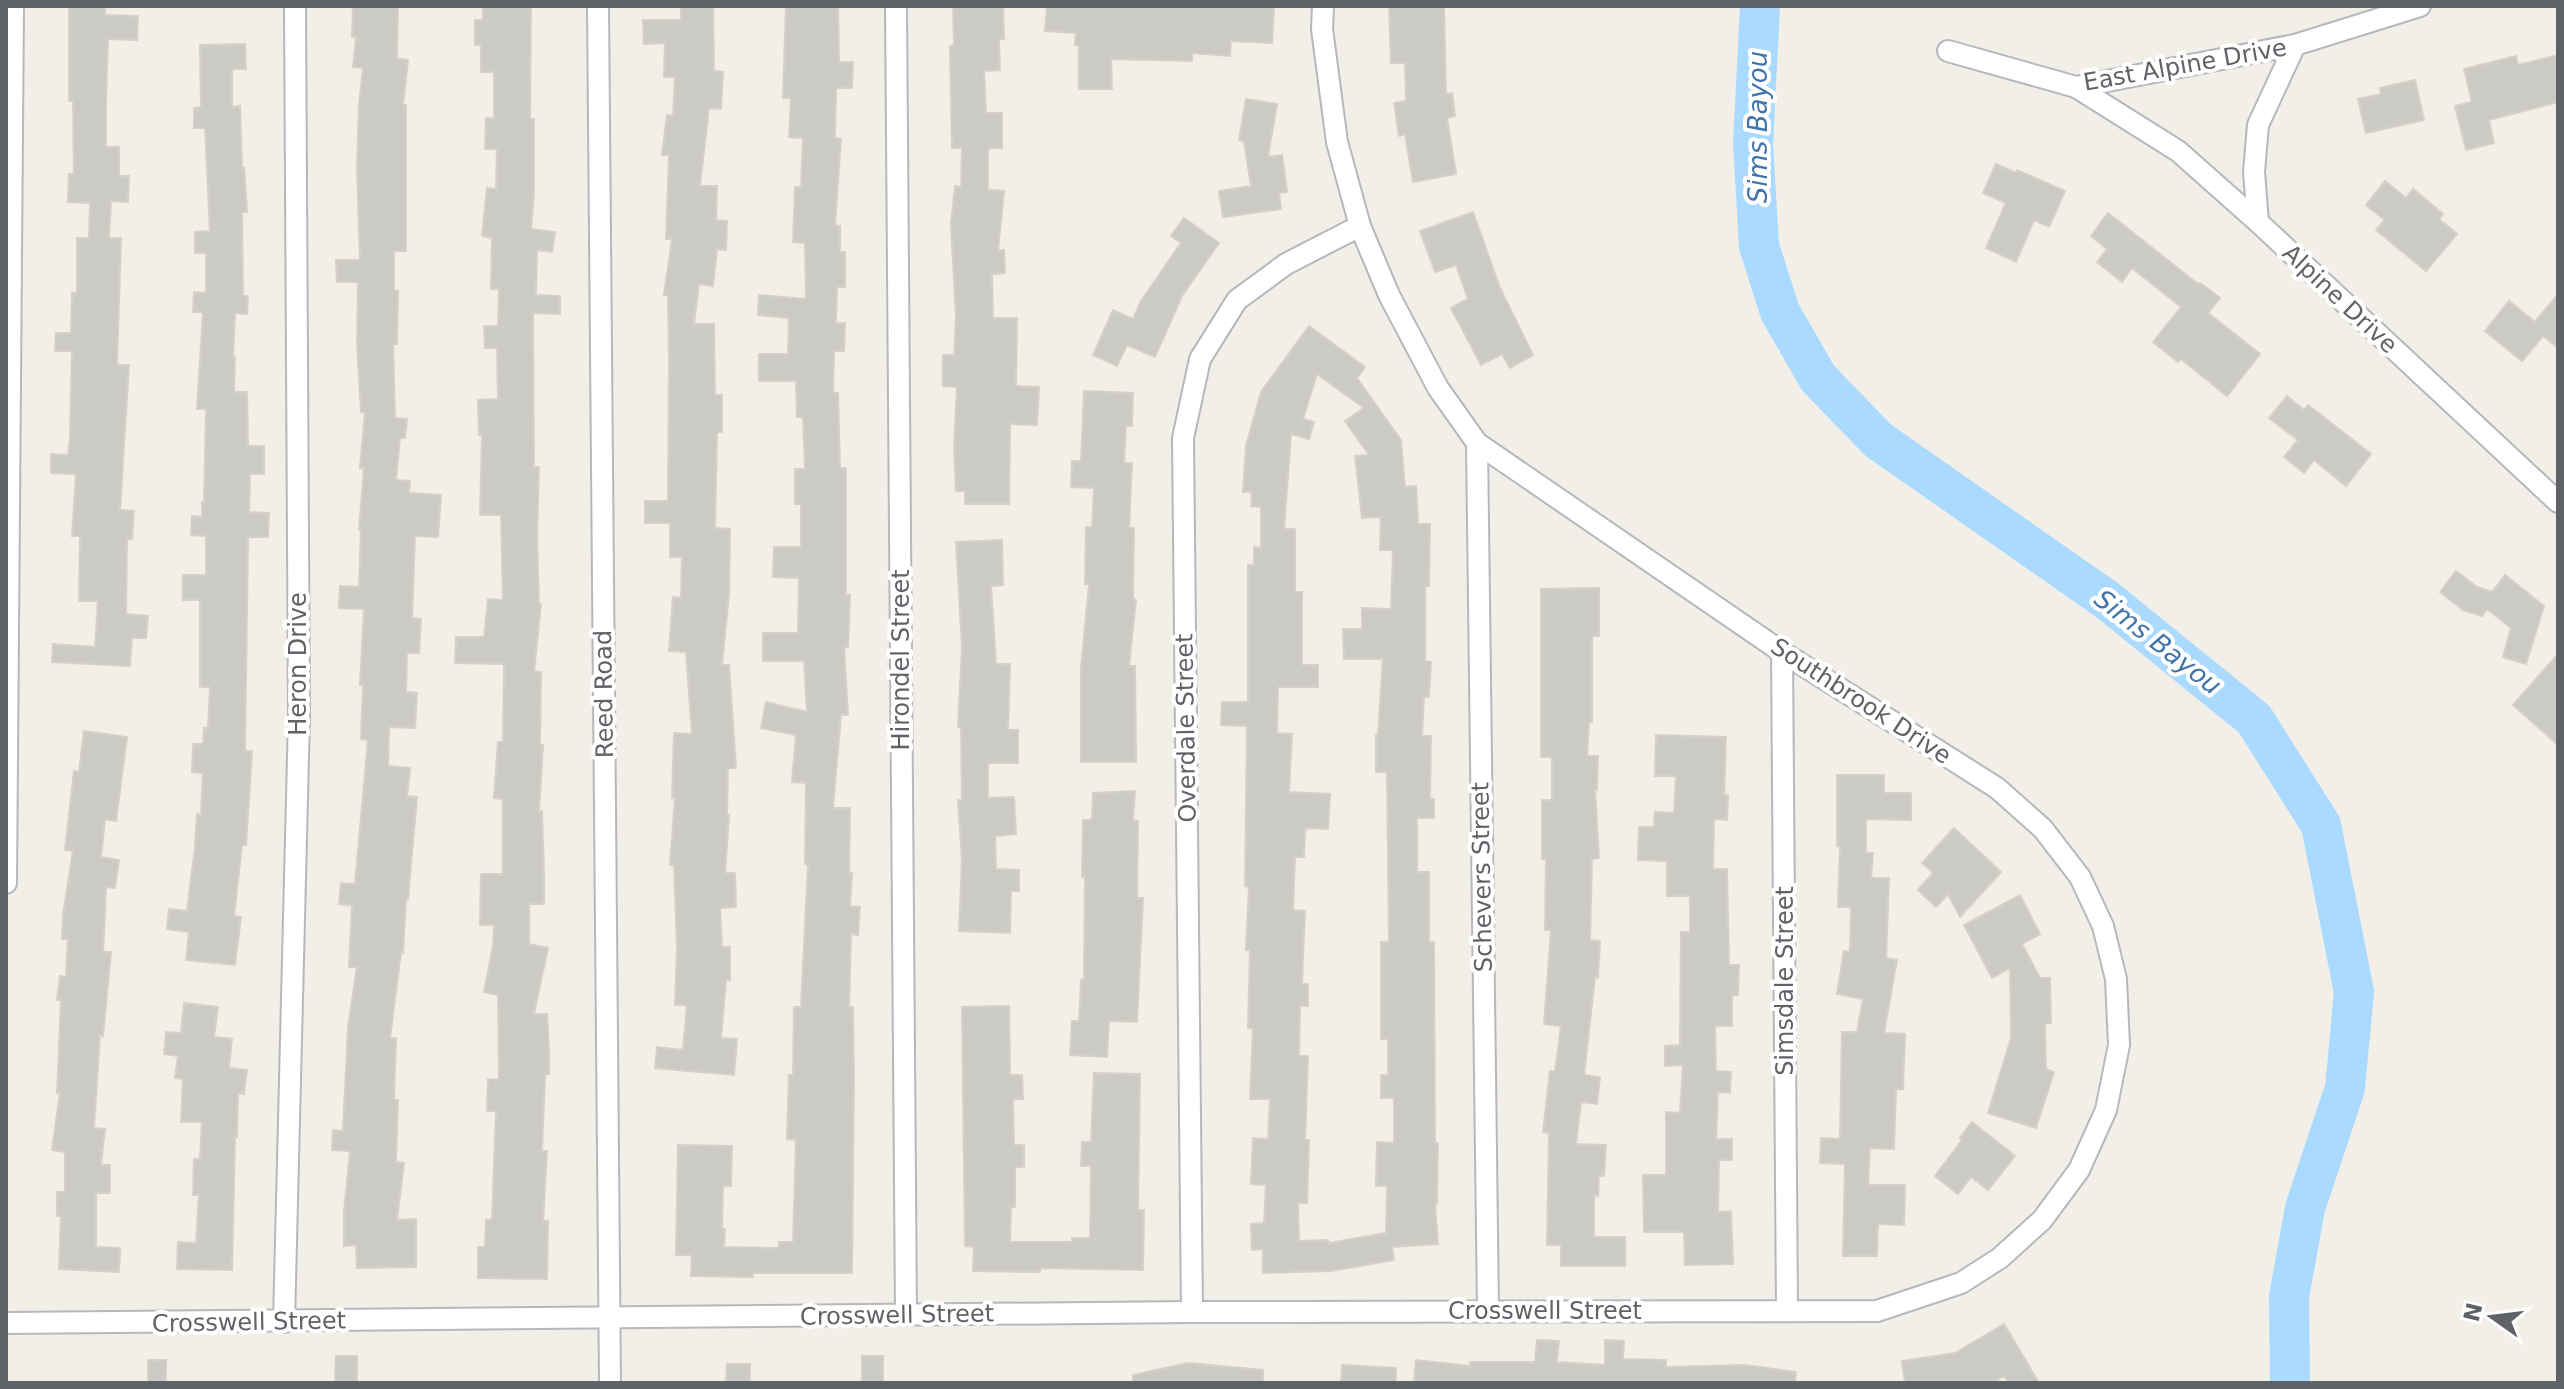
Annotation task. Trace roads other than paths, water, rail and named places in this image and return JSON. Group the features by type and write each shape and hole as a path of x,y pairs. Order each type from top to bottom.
{"street":[{"path":"6,883 13,6"},
{"name":"Heron Drive","path":"284,1322 299,717 295,6"},
{"name":"Reed Road","path":"598,6 610,1383"},
{"name":"Hirondel Street","path":"896,6 906,1315"},
{"name":"Southbrook Drive","path":"1323,6 1322,29 1337,142 1360,226 1389,295 1438,388 1477,443 1782,652 1997,788 2043,829 2080,877 2103,926 2116,979 2119,1045 2106,1110 2079,1170 2042,1220 2000,1258 1961,1283 1877,1311 1787,1310"},
{"name":"East Alpine Drive","path":"1948,51 2076,87 2295,45 2420,6"},
{"path":"2258,222 2254,172 2258,125 2295,45"},
{"name":"Alpine Drive","path":"2076,87 2178,151 2558,502"},
{"name":"Overdale Street","path":"1192,1312 1183,438 1200,359 1237,300 1286,264 1360,226"},
{"name":"Schevers Street","path":"1477,443 1488,1311"},
{"name":"Simsdale Street","path":"1782,652 1787,1310"},
{"name":"Crosswell Street","path":"6,1323 1787,1310"}],"waterway":[{"name":"Sims Bayou","path":"1760,6 1753,144 1759,246 1780,312 1818,378 1878,440 2107,600 2254,719 2321,825 2354,992 2345,1088 2305,1208 2289,1297 2290,1383"}]}
